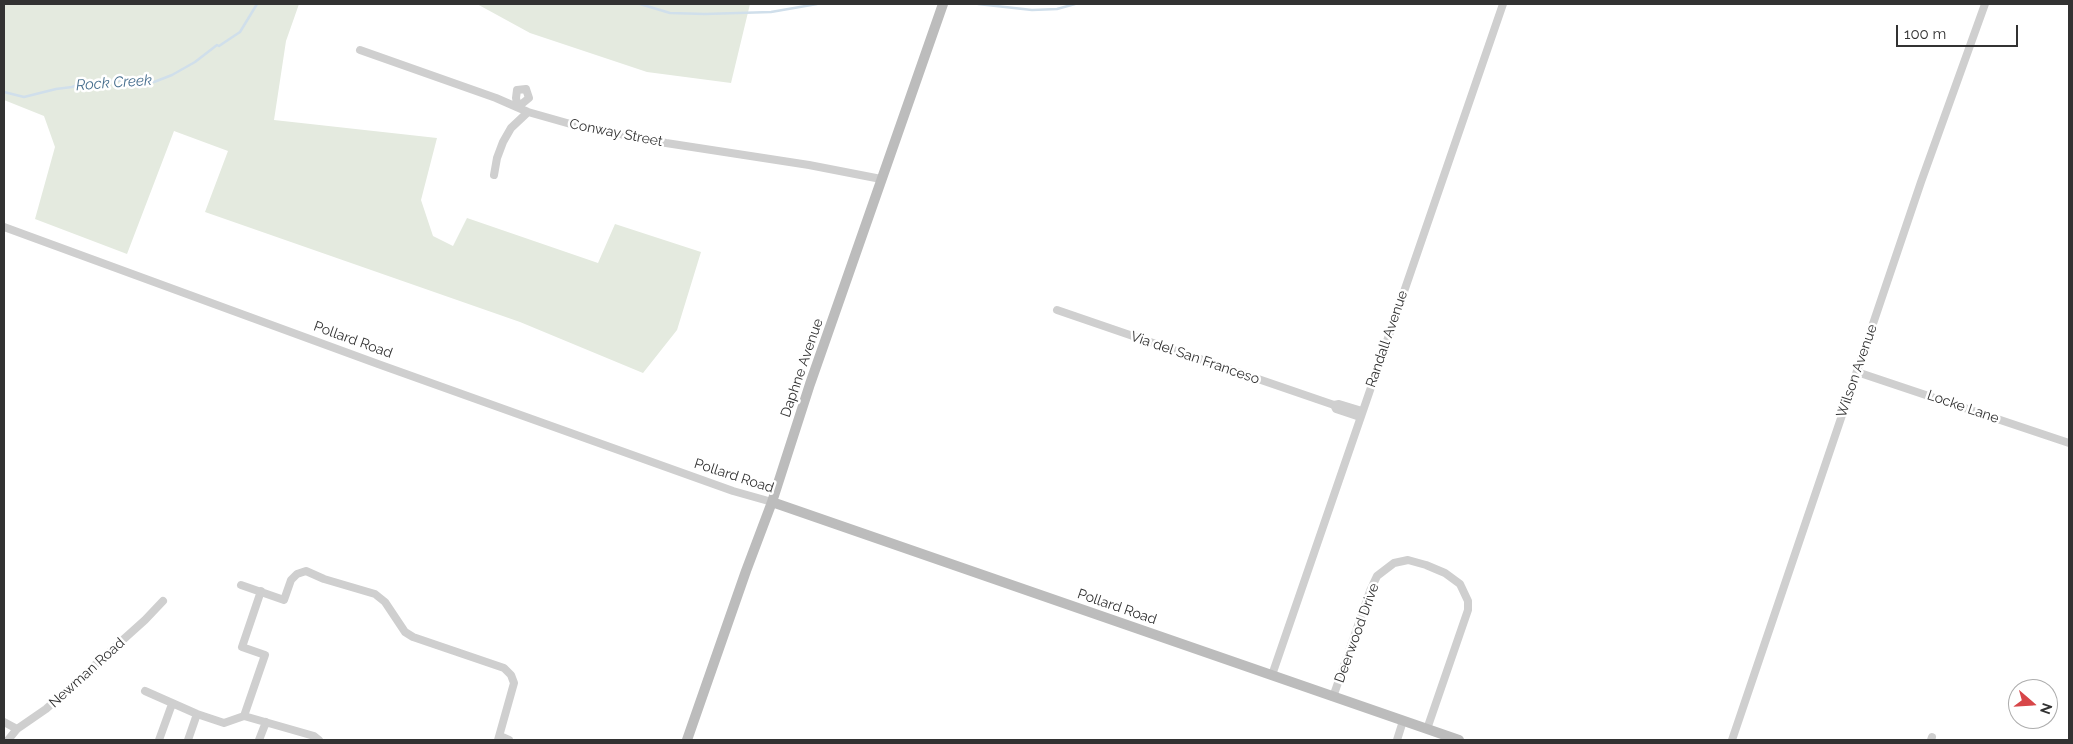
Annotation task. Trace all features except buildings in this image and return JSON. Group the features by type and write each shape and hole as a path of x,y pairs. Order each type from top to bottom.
{"street":[{"name":"Daphne Avenue","path":"687,740 772,502 810,384 943,4"},
{"name":"Randall Avenue","path":"1272,676 1503,4"},
{"name":"Wilson Avenue","path":"1732,740 1924,172 1985,4"},
{"name":"Conway Street","path":"360,50 528,112 574,125 628,136 881,178"},
{"path":"494,175 497,158 503,142 511,128 528,112"},
{"name":"Pollard Road","path":"4,226 733,492 772,502 1459,740"},
{"name":"Via del San Franceso","path":"1057,310 1334,405 1339,404 1361,414"},
{"name":"Locke Lane","path":"1857,372 2069,443"},
{"name":"Deerwood Drive","path":"1334,697 1370,590 1377,576 1394,563 1408,560 1426,565 1445,573 1460,584 1468,601 1468,610 1427,729"},
{"path":"241,585 284,600 291,580 297,574 306,571 324,579 375,594 385,602 405,632 413,637 504,668 511,674 514,683 499,738 509,740"},
{"path":"244,716 265,655 242,647 260,591"},
{"name":"Newman Road","path":"8,740 17,729 46,709 145,620 163,601"},
{"path":"145,691 172,704 224,723 244,716 314,736 319,740"},
{"path":"159,740 172,704"},
{"path":"188,740 197,714"},
{"path":"1397,740 1404,721"},
{"path":"4,722 17,729"},
{"path":"260,740 266,722"}],"shaded area":[{"path":"4,4 299,4 286,41 274,120 437,138 421,200 433,236 453,246 467,218 598,263 615,224 701,252 677,330 643,373 520,322 205,212 228,151 174,131 127,254 35,219 55,147 44,116 4,100"},
{"path":"477,4 750,4 731,83 647,72 530,33"}],"waterway":[{"name":"Rock Creek","path":"4,92 24,97 72,87 82,83 126,80 154,82 172,75 195,62 217,45 219,46 240,32 257,4"},
{"name":"Rock Creek","path":"640,4 670,13 705,14 771,12 817,4"},
{"name":"Rock Creek","path":"978,4 1032,10 1057,9 1075,4"}]}
